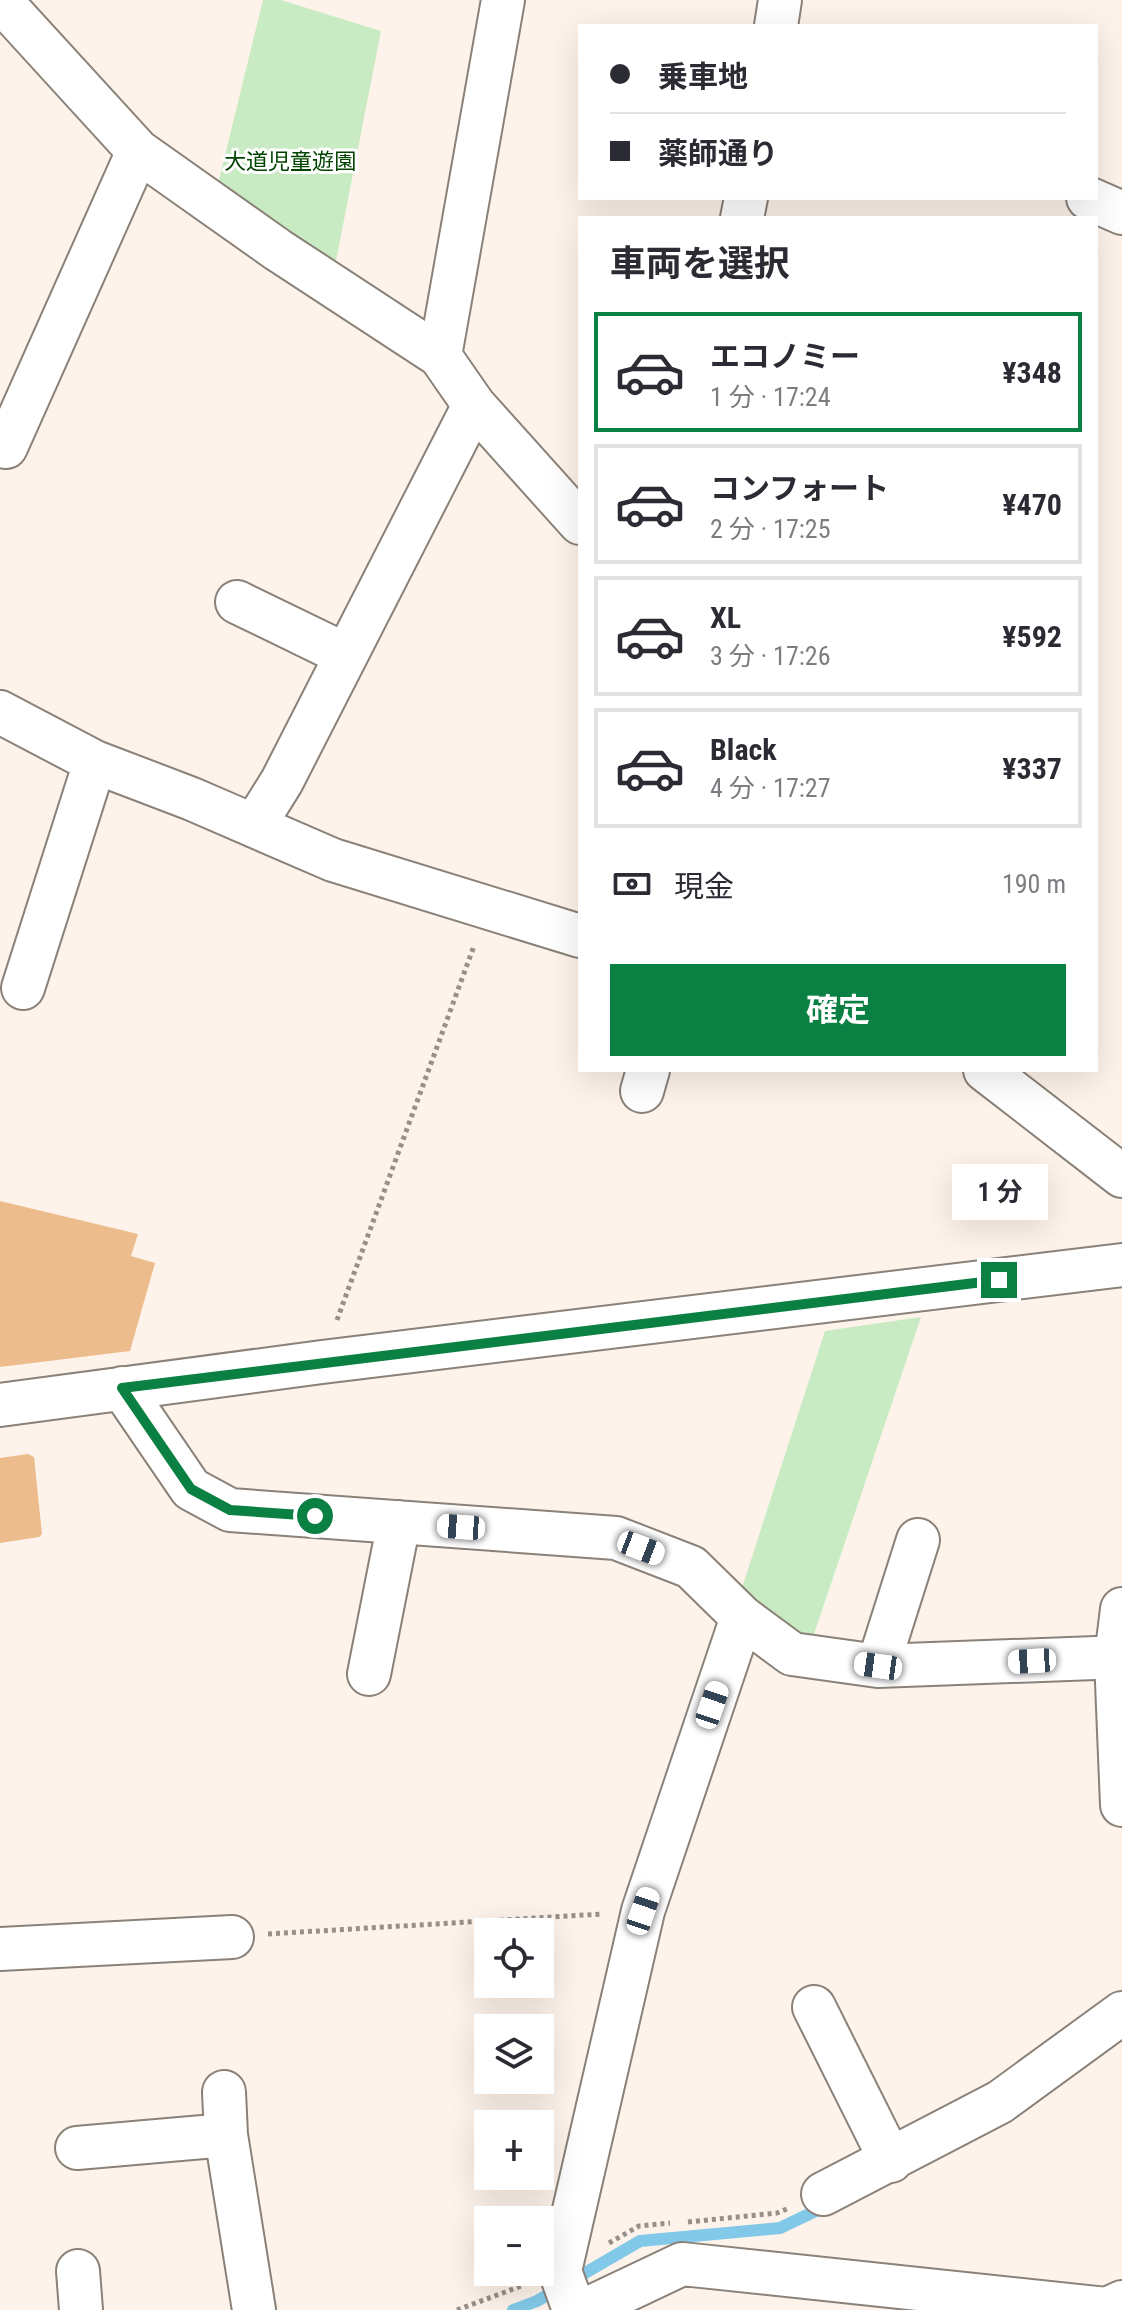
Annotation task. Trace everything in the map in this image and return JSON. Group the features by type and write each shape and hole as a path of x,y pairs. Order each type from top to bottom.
{"street":[{"path":"0,0 138,151 278,250 440,356 474,405 578,521"},
{"path":"440,356 503,0"},
{"path":"776,24 780,0"},
{"path":"6,447 138,151"},
{"path":"1093,200 1122,213"},
{"path":"254,826 282,781 474,405"},
{"path":"237,602 346,655"},
{"path":"0,712 95,762 333,860 578,935"},
{"path":"23,988 95,762"},
{"path":"988,1072 1122,1176"},
{"path":"0,1405 322,1362 1122,1265"},
{"path":"122,1388 191,1489 230,1510 616,1538 691,1567 742,1617 792,1654 878,1666 1119,1657"},
{"path":"369,1674 399,1522"},
{"path":"878,1666 918,1540"},
{"path":"1122,1609 1119,1657 1122,1805"},
{"path":"574,2310 560,2271 643,1911 742,1617"},
{"path":"0,1949 232,1937"},
{"path":"814,2007 891,2161"},
{"path":"823,2194 1000,2102 1122,2013"},
{"path":"224,2092 226,2135 254,2310"},
{"path":"77,2148 226,2135"},
{"path":"585,2310 682,2264 1112,2307"}],"path":[{"path":"322,1362 488,908"},
{"path":"232,1937 643,1911"},
{"path":"457,2310 560,2271"}],"green space":[{"name":"大道児童遊園","path":"263,0 281,0 381,31 334,271 216,192"},
{"path":"921,1317 812,1640 753,1613 738,1600 825,1331"}],"building":[{"path":"0,1201 138,1234 131,1256 155,1263 130,1351 0,1367"},
{"path":"28,1454 34,1457 42,1534 0,1543 0,1458"}],"waterway":[{"path":"513,2310 537,2301 640,2241 780,2228 826,2206"}],"route":[{"path":"315,1516 230,1510 191,1489 122,1388 999,1280"}]}
